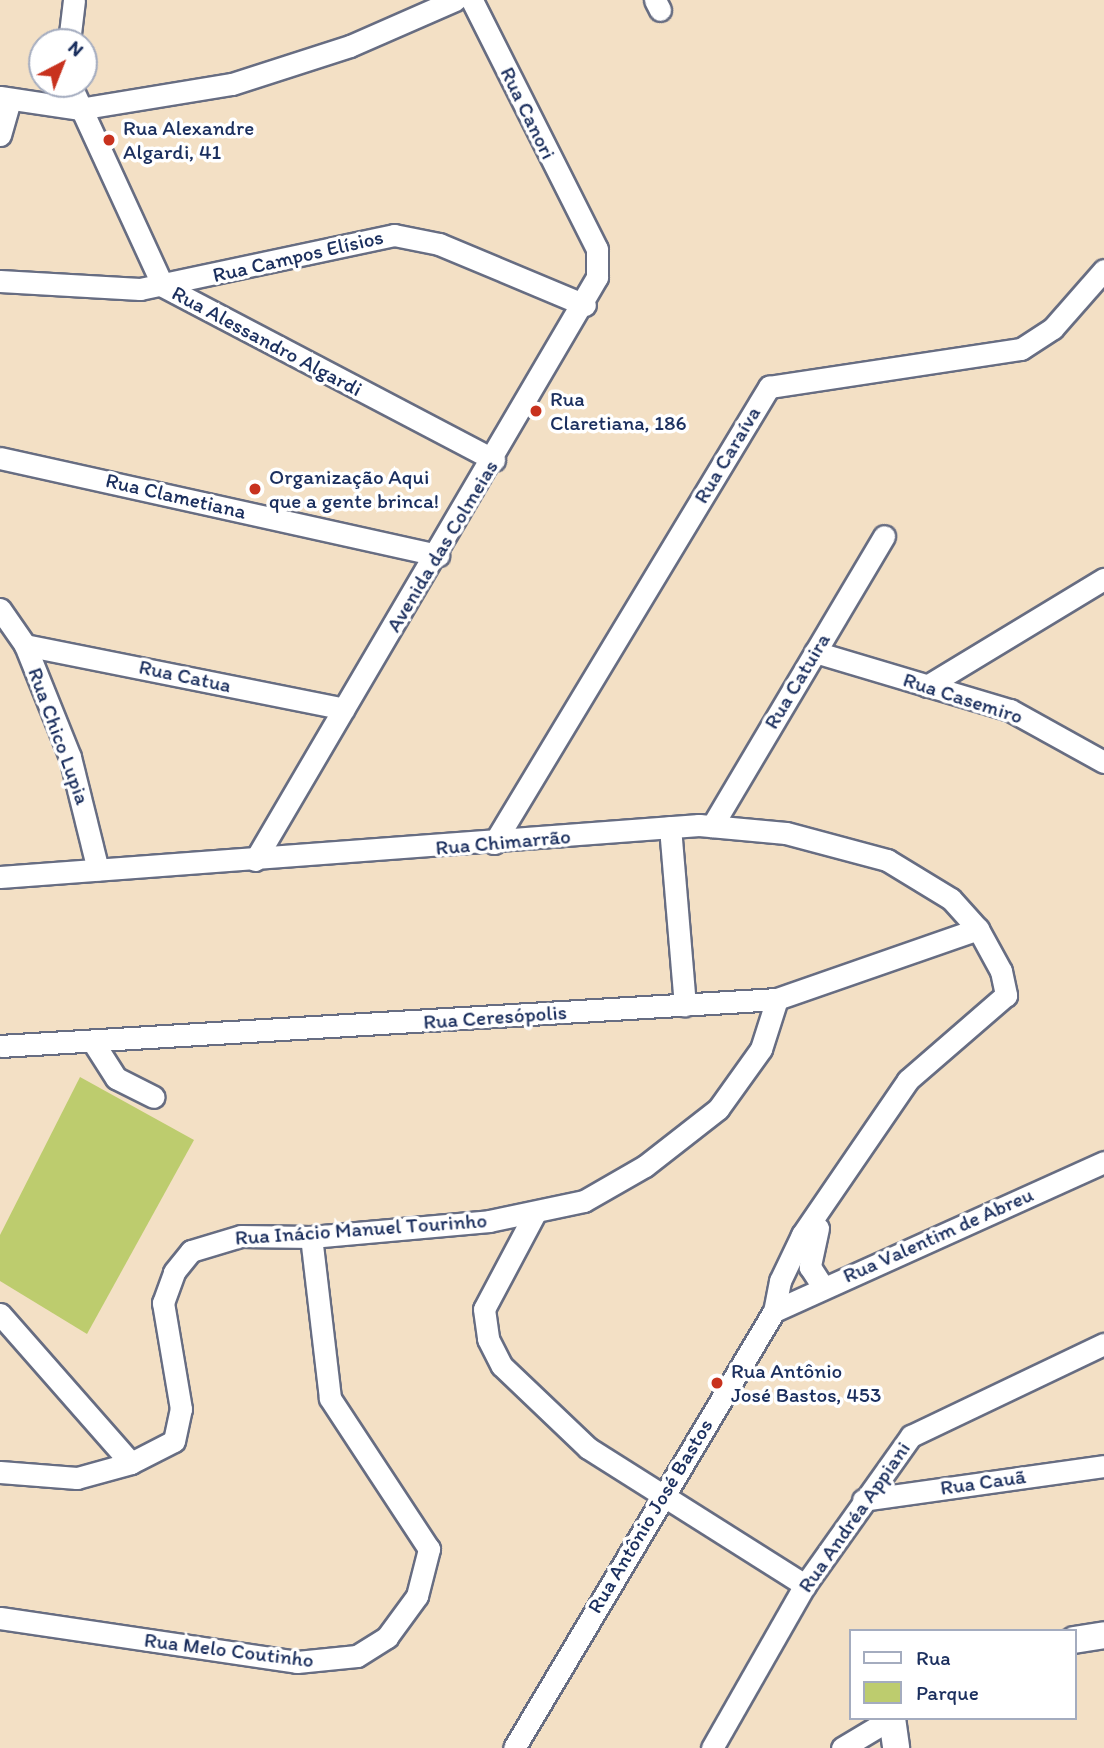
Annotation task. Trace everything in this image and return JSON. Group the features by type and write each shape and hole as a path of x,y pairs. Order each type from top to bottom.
{"street":[{"path":"71,28 74,0"},
{"path":"0,135 5,98 79,109 262,76 455,0"},
{"name":"Rua Canori","path":"472,0 584,226"},
{"name":"Rua Alessandro Algardi","path":"75,98 163,286 494,460"},
{"name":"Avenida das Colmeias","path":"255,860 585,305 600,262 584,226"},
{"name":"Rua Campos Elísios","path":"0,281 163,286 394,235 439,244 585,305"},
{"name":"Rua Caraíva","path":"494,843 769,387 1021,349 1053,328 1104,270"},
{"name":"Rua Clametiana","path":"0,458 438,555"},
{"name":"Rua Catuira","path":"712,826 884,536"},
{"path":"927,686 1104,579"},
{"name":"Rua Chico Lupia","path":"0,609 25,645 70,757 98,870"},
{"name":"Rua Catua","path":"25,645 344,709"},
{"name":"Rua Casemiro","path":"815,652 1010,710 1104,762"},
{"name":"Rua Chimarrão","path":"0,877 712,826 786,833 887,860 951,899 978,929"},
{"path":"670,827 684,1006"},
{"name":"Rua Ceresópolis","path":"0,1046 777,999 978,929"},
{"name":"Rua Antônio José Bastos","path":"514,1748 774,1311 780,1281 908,1080 1006,995 1001,971 978,929"},
{"name":"Rua Inácio Manuel Tourinho","path":"0,1472 61,1480 131,1464 174,1441 180,1431 162,1320 168,1285 182,1260 223,1238 310,1237 534,1215 605,1192 718,1109 761,1049 777,999"},
{"path":"93,1042 116,1078 153,1097"},
{"name":"Rua Valentim de Abreu","path":"774,1311 1104,1162"},
{"name":"Rua Antônio José Bastos","path":"823,1211 810,1253 810,1267 823,1287"},
{"path":"534,1215 488,1296 485,1324 493,1352 567,1432 661,1497 805,1585"},
{"name":"Rua Melo Coutinho","path":"0,1618 297,1662 357,1656 387,1637 417,1597 429,1549 330,1398 310,1237"},
{"path":"0,1314 131,1464"},
{"name":"Rua Andréa Appiani","path":"712,1748 805,1585 892,1457 926,1425 1104,1345"},
{"name":"Rua Cauã","path":"863,1500 1104,1466"},
{"path":"1076,1640 1104,1635"},
{"path":"842,1748 889,1720"},
{"path":"892,1720 896,1748"}],"green space":[{"path":"80,1077 194,1140 87,1334 0,1281 0,1235"}],"place":[{"name":"Rua Alexandre Algardi, 41","path":"109,140"},
{"name":"Rua Claretiana, 186","path":"536,411"},
{"name":"Organização Aqui que a gente brinca!","path":"255,489"},
{"name":"Rua Antônio José Bastos, 453","path":"717,1383"}]}
